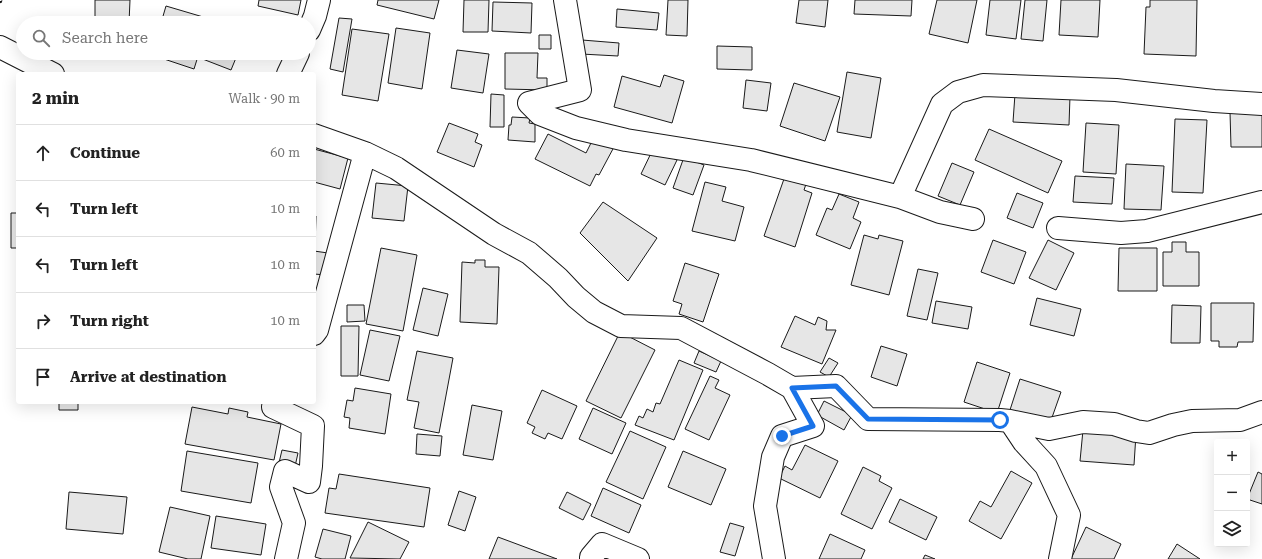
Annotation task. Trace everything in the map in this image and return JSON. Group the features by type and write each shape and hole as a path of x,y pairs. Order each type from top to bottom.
{"street":[{"path":"316,16 319,0"},
{"path":"565,0 580,90 529,103 540,114 576,128 626,140 751,160 900,197 940,212 973,219"},
{"path":"3,48 16,55"},
{"path":"27,60 50,72"},
{"path":"289,72 295,60"},
{"path":"900,197 942,104 958,92 970,88 983,85 1116,90 1214,101 1262,104"},
{"path":"316,136 366,153 396,168 494,234 529,253 594,312 621,326 681,328 792,388 813,426 782,436 773,457 765,506 774,559"},
{"path":"316,331 366,153"},
{"path":"1058,228 1121,233 1148,231 1262,202"},
{"path":"792,388 836,386 868,419 964,419 1010,421 1050,429 1083,422 1114,424 1136,431 1149,433 1173,425 1192,421 1240,420 1262,412"},
{"path":"274,404 273,407 313,426 309,482 285,471 281,487 294,523 286,559"},
{"path":"1010,421 1024,442 1046,466 1069,514 1060,559"},
{"path":"591,559 602,544 638,559"}],"building":[{"path":"95,0 130,0 129,16 95,16"},
{"path":"259,0 301,0 298,15 258,6"},
{"path":"378,0 439,0 434,19 377,5"},
{"path":"464,0 489,0 488,32 463,32"},
{"path":"668,0 688,0 687,36 666,35"},
{"path":"799,0 828,0 825,27 796,23"},
{"path":"855,0 912,0 911,16 854,14"},
{"path":"937,0 977,0 968,43 929,34"},
{"path":"990,0 1021,0 1016,39 986,35"},
{"path":"1025,0 1047,0 1043,41 1021,39"},
{"path":"1061,0 1100,0 1098,37 1059,35"},
{"path":"1150,0 1197,0 1196,56 1144,54 1146,7 1150,7"},
{"path":"493,2 532,3 531,33 492,31"},
{"path":"166,6 200,16 163,16"},
{"path":"617,9 659,13 657,30 616,27"},
{"path":"339,18 352,19 343,72 330,69"},
{"path":"396,28 430,33 422,89 388,83"},
{"path":"352,29 389,34 378,101 342,95"},
{"path":"539,35 551,35 551,49 539,49"},
{"path":"582,40 619,43 618,56 581,54"},
{"path":"717,46 752,47 752,70 717,69"},
{"path":"457,50 489,54 483,93 451,88"},
{"path":"505,53 538,53 537,78 547,78 547,90 505,89"},
{"path":"167,60 197,60 194,69"},
{"path":"205,60 235,60 231,70"},
{"path":"847,72 881,78 871,138 837,132"},
{"path":"664,75 684,81 672,123 614,107 622,76 660,87"},
{"path":"746,80 771,83 767,111 743,108"},
{"path":"794,83 840,97 825,141 780,126"},
{"path":"491,94 504,95 504,127 490,127"},
{"path":"1015,94 1070,96 1069,125 1013,122"},
{"path":"1230,112 1262,112 1262,147 1231,147"},
{"path":"512,117 530,118 529,123 535,124 535,142 508,140 509,125 511,125"},
{"path":"1175,119 1207,120 1203,193 1172,192"},
{"path":"449,123 478,134 475,142 482,145 474,167 437,152"},
{"path":"1086,123 1119,125 1116,174 1083,172"},
{"path":"989,129 1062,161 1048,193 975,160"},
{"path":"548,134 586,153 594,137 614,147 599,175 596,174 590,186 535,159"},
{"path":"653,149 677,160 665,185 641,174"},
{"path":"316,150 348,158 340,189 316,183"},
{"path":"684,157 704,165 693,195 673,188"},
{"path":"952,163 974,172 960,205 938,196"},
{"path":"1126,164 1164,166 1161,210 1124,209"},
{"path":"785,176 806,184 804,190 812,193 795,247 764,236"},
{"path":"1075,176 1114,178 1112,204 1073,202"},
{"path":"705,182 726,187 722,201 744,207 735,241 692,231"},
{"path":"376,183 408,186 404,221 372,218"},
{"path":"1017,193 1043,203 1033,228 1007,218"},
{"path":"839,194 859,202 853,218 861,222 850,249 816,235 827,208 832,210"},
{"path":"603,202 657,238 628,281 580,233"},
{"path":"11,213 16,213 16,248 11,248"},
{"path":"864,235 878,239 879,235 903,241 889,295 851,285"},
{"path":"993,240 1026,252 1014,284 981,272"},
{"path":"1048,240 1074,253 1056,290 1029,278"},
{"path":"1172,242 1186,242 1186,252 1199,252 1199,286 1163,286 1163,252 1172,252"},
{"path":"381,248 417,255 403,331 366,324"},
{"path":"1119,248 1157,248 1157,291 1118,291"},
{"path":"316,251 328,253 326,275 316,274"},
{"path":"475,260 485,260 485,267 499,267 497,324 460,322 462,262 475,263"},
{"path":"685,263 719,274 703,322 679,314 682,304 673,301"},
{"path":"918,269 938,273 927,320 907,316"},
{"path":"423,288 448,294 438,336 413,330"},
{"path":"1037,298 1081,309 1074,336 1030,325"},
{"path":"936,301 972,307 968,329 932,323"},
{"path":"1211,303 1254,303 1253,342 1238,342 1237,347 1219,347 1219,341 1211,341"},
{"path":"347,305 364,305 365,321 347,322"},
{"path":"1172,305 1201,306 1200,343 1171,343"},
{"path":"795,316 815,325 818,317 827,321 826,330 836,330 822,364 781,347"},
{"path":"341,326 359,326 358,376 341,376"},
{"path":"370,330 400,336 389,381 360,375"},
{"path":"620,332 655,350 621,418 586,401"},
{"path":"881,346 907,354 897,386 871,377"},
{"path":"417,351 453,358 439,433 414,428 419,402 407,400"},
{"path":"699,351 721,361 716,372 694,363"},
{"path":"829,358 838,363 829,377 820,372"},
{"path":"679,360 703,370 674,440 635,425 639,416 643,418 647,409 653,412 656,403 660,404"},
{"path":"977,362 1010,373 997,413 964,402"},
{"path":"710,376 719,380 715,388 730,395 709,440 685,429"},
{"path":"1020,379 1061,392 1049,426 1009,413"},
{"path":"355,388 391,394 385,434 349,428 350,418 344,417 347,400 353,401"},
{"path":"542,390 577,406 562,439 548,433 545,439 532,433 535,427 527,423"},
{"path":"824,401 852,415 844,430 817,415"},
{"path":"59,404 78,404 78,410 59,410"},
{"path":"472,405 502,411 493,460 463,455"},
{"path":"192,407 228,414 229,408 248,412 247,417 281,424 274,460 185,444"},
{"path":"593,408 626,423 612,454 579,439"},
{"path":"1083,430 1136,434 1134,465 1080,461"},
{"path":"630,431 666,447 643,499 606,482"},
{"path":"417,434 442,436 440,456 416,454"},
{"path":"805,445 838,461 820,498 779,478 785,466 792,470"},
{"path":"282,450 298,453 294,471 278,467"},
{"path":"187,451 258,463 251,503 181,491"},
{"path":"683,451 726,469 711,505 668,487"},
{"path":"863,467 881,476 879,481 892,488 872,529 841,514"},
{"path":"1011,471 1032,483 1001,539 969,521 980,501 991,507"},
{"path":"1258,472 1262,474 1262,504 1250,500 1250,492"},
{"path":"339,474 430,488 424,527 325,513 329,488 336,489"},
{"path":"603,488 641,505 629,533 591,516"},
{"path":"459,491 476,497 465,531 448,525"},
{"path":"69,492 127,497 123,534 66,529"},
{"path":"567,492 591,504 583,520 559,508"},
{"path":"900,499 937,517 926,540 889,522"},
{"path":"170,507 210,516 201,559 188,559 159,552"},
{"path":"216,516 266,524 261,555 211,548"},
{"path":"368,522 409,542 400,559 350,558"},
{"path":"730,523 744,527 735,556 720,552"},
{"path":"1086,527 1121,544 1114,559 1071,559"},
{"path":"323,529 351,536 345,559 322,559 315,557"},
{"path":"830,534 865,550 861,559 819,559"},
{"path":"498,537 557,559 489,559"},
{"path":"1177,544 1200,559 1168,559"},
{"path":"925,555 935,559 923,559"}],"route":[{"path":"782,436 813,426 792,388 836,386 868,419 902,418 1000,420"}]}
